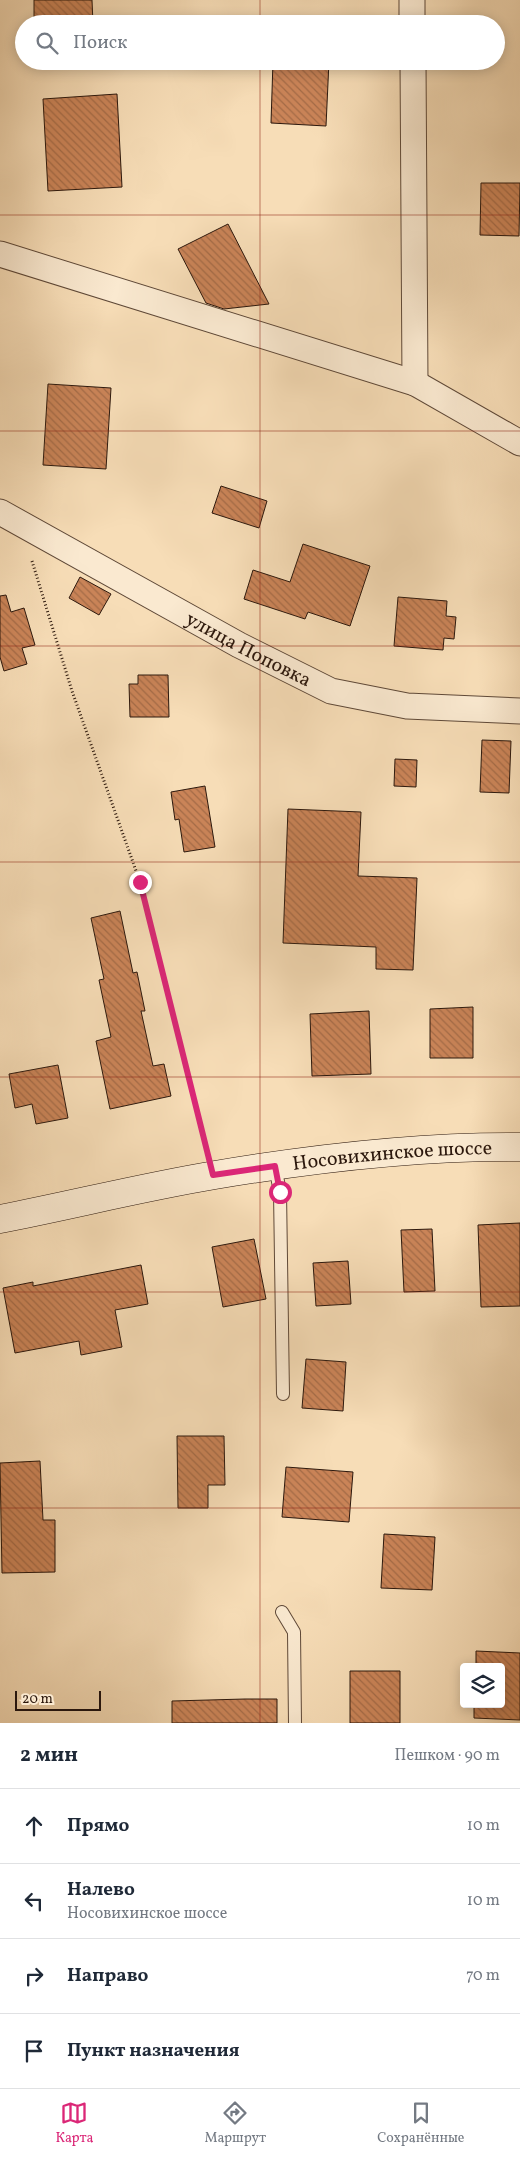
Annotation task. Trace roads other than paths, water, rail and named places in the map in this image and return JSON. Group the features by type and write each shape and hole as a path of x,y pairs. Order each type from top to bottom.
{"main road":[{"name":"Носовихинское шоссе","path":"0,1219 213,1175 275,1166 397,1150 520,1147"}],"street":[{"path":"412,0 412,15"},
{"path":"413,70 415,382"},
{"path":"0,254 415,382 520,443"},
{"name":"улица Поповка","path":"10,517 239,645 331,690 407,706 520,712"}],"lane":[{"path":"275,1166 280,1192 283,1394"},
{"path":"282,1612 294,1632 296,1723"}]}
